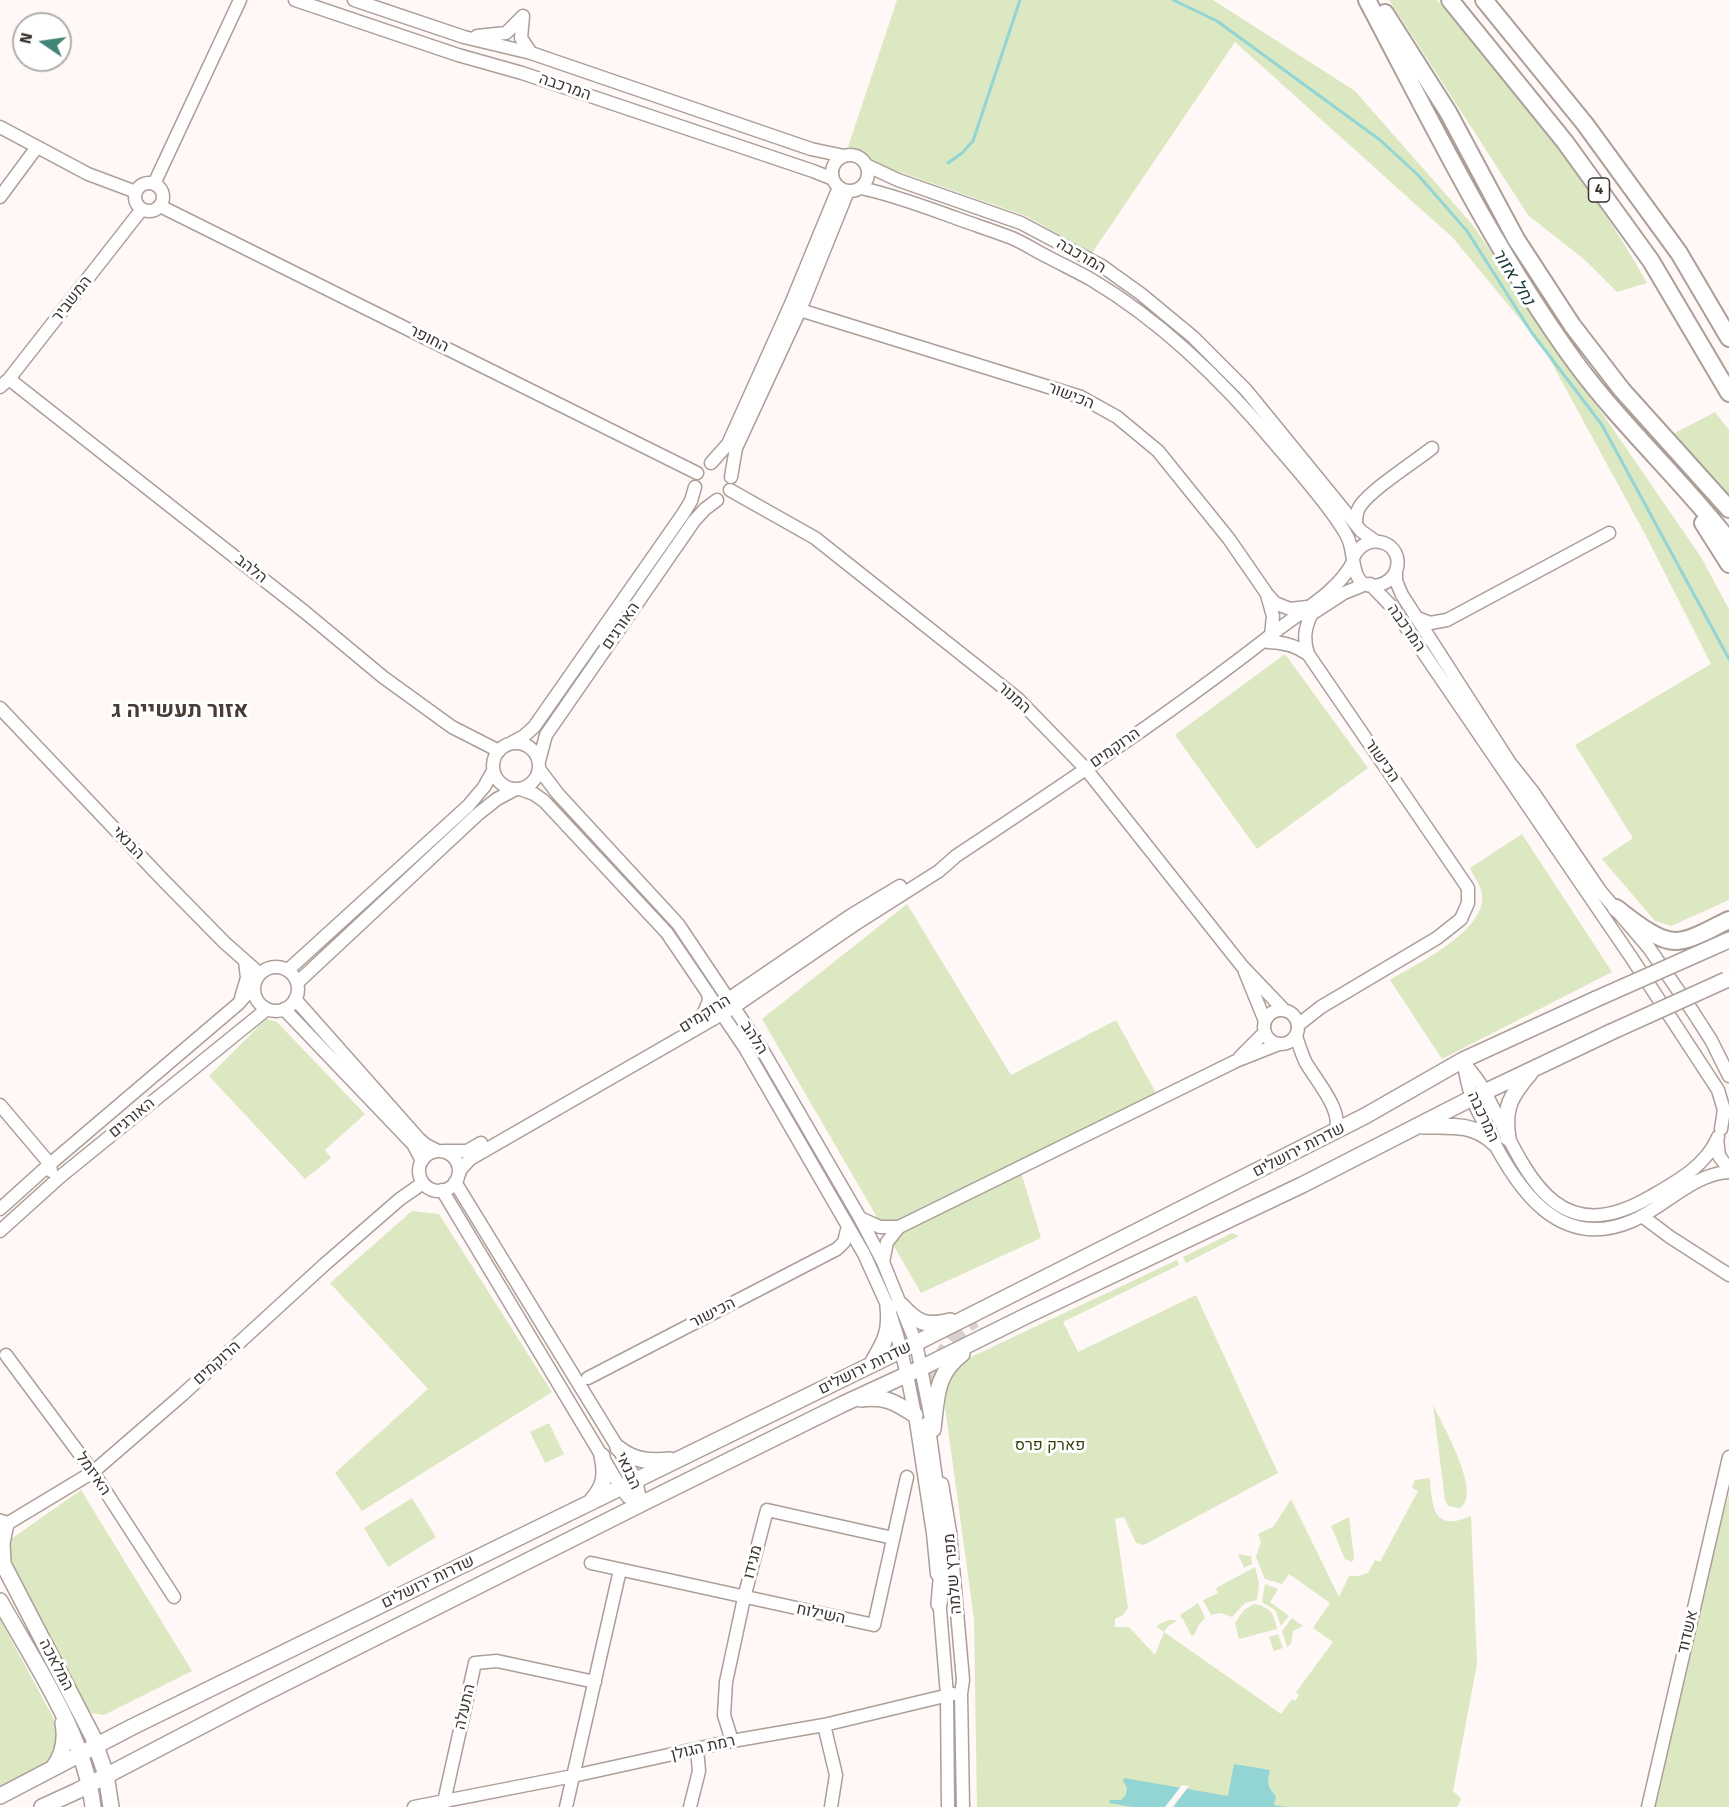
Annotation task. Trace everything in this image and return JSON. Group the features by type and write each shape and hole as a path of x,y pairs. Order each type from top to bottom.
{"highway":[{"path":"1367,0 1483,219 1535,304 1577,364 1657,459 1705,510 1729,541"},
{"path":"1376,0 1448,112 1516,239 1572,325 1622,390 1729,509"},
{"name":"4","path":"1450,0 1565,142 1651,261 1729,393"},
{"name":"4","path":"1484,0 1584,124 1679,253 1729,339"},
{"path":"1657,459 1729,564"},
{"path":"1616,908 1665,940 1689,939 1729,920"}],"main road":[{"name":"שדרות ירושלים","path":"0,1796 132,1727 979,1314 1365,1116 1463,1060 1729,940"},
{"name":"שדרות ירושלים","path":"42,1807 90,1785 641,1504 843,1404 1302,1185 1478,1095 1728,979"},
{"path":"1420,1126 1469,1128 1501,1140 1510,1100 1535,1068"},
{"path":"871,1365 885,1343 894,1306 923,1323 942,1323 979,1314"},
{"path":"939,1604 944,1546 925,1423 946,1369 955,1359 985,1336"},
{"path":"843,1404 863,1399 892,1400 925,1423"},
{"path":"618,1448 638,1459 655,1462 681,1459"},
{"path":"585,1506 601,1490 605,1479 602,1456"},
{"path":"1,1560 2,1524"},
{"name":"המלאכה","path":"1,1560 84,1716 106,1775 111,1807"},
{"name":"המלאכה","path":"0,1601 59,1708 80,1753 90,1785 93,1807"},
{"path":"51,1771 60,1756 64,1742 65,1733 59,1708"},
{"path":"84,1716 98,1726 113,1730 132,1727"}],"street":[{"path":"154,184 240,0"},
{"name":"המרכבה","path":"295,0 458,55 533,76 813,171 840,186"},
{"name":"המרכבה","path":"354,0 464,37 531,53 811,149 844,156"},
{"path":"464,37 506,33 523,16 521,38 531,53"},
{"path":"0,127 88,174 136,192"},
{"path":"0,197 37,147"},
{"path":"731,477 720,465 706,465 697,473 696,487 704,498 717,500 730,490 736,448 800,310 840,186 834,165 844,156 851,154 858,156 868,166 868,178 861,188 840,186"},
{"name":"המרכבה","path":"868,166 898,180 1021,223 1102,266 1171,318 1217,360 1246,390 1356,525 1365,535 1375,541"},
{"path":"145,183 154,184 163,193 162,202 160,206 151,211 142,209 136,202 136,192 145,183"},
{"path":"711,464 728,444 790,306 840,186"},
{"name":"המרכבה","path":"861,188 892,195 1014,239 1092,280 1146,317 1178,342 1249,412 1332,513 1348,537 1353,560"},
{"name":"החופר","path":"160,206 697,473"},
{"name":"המשביר","path":"4,383 142,209"},
{"name":"הכישור","path":"800,310 1081,397 1117,417 1158,451 1229,539 1267,594 1282,607 1310,610"},
{"name":"הלהב","path":"4,383 306,613 383,677 452,727 499,751"},
{"path":"1356,525 1359,507 1369,496 1432,448"},
{"name":"האורגים","path":"511,743 534,727 683,514 696,487"},
{"name":"המנור","path":"730,490 815,538 1018,699 1086,769 1242,966 1293,1021 1305,1060 1335,1111"},
{"path":"1332,495 1345,500 1357,501 1369,496"},
{"name":"האורגים","path":"539,765 546,735 694,521 717,500"},
{"path":"1415,617 1430,623 1447,620 1609,533"},
{"path":"1375,541 1388,545 1393,550 1396,556 1396,570 1388,581 1382,584 1368,584 1355,573 1353,560 1362,545 1375,541"},
{"name":"הרוקמים","path":"1310,610 1339,582 1353,560"},
{"name":"המרכבה","path":"1396,570 1397,587 1510,763 1533,792 1601,892 1649,948 1711,1040 1729,1076"},
{"name":"המרכבה","path":"1368,584 1393,608 1631,957 1718,1090 1724,1110 1723,1129 1708,1155 1690,1171 1638,1204 1613,1214 1601,1215 1575,1211 1551,1199 1532,1180 1501,1140"},
{"name":"הרוקמים","path":"457,1179 461,1169 470,1159 749,992 850,916 956,856 1086,769 1310,610 1344,592 1368,584"},
{"name":"הכישור","path":"1267,594 1273,616 1269,639"},
{"path":"1308,654 1305,636 1310,610"},
{"path":"1437,651 1439,635 1447,620"},
{"path":"1269,639 1297,646 1308,654"},
{"name":"הכישור","path":"1293,1021 1417,951 1461,919 1468,903 1468,888 1308,654"},
{"name":"הבנאי","path":"0,708 164,881 260,974"},
{"path":"297,983 478,814 497,799 517,789 535,780 539,765 533,750 523,744 511,743 499,751 493,763 493,771 502,785 517,789"},
{"name":"הלהב","path":"539,765 558,794 678,924 718,982 725,1007 737,1035 916,1343"},
{"path":"288,970 468,806 484,787 493,771"},
{"name":"הלהב","path":"517,789 534,794 544,801 667,933 707,992 750,1031 860,1218 883,1262 894,1306 900,1351"},
{"path":"237,1004 247,978 245,961"},
{"name":"המנור","path":"1242,966 1270,1040 1282,1044 1305,1060"},
{"path":"273,967 288,970 297,983 298,991 295,999 284,1009 267,1009 257,1000 254,987 260,974 273,967"},
{"path":"718,982 735,990 749,992 750,1031"},
{"name":"האורגים","path":"0,1209 254,987"},
{"path":"707,992 709,1001 704,1020 726,1026 737,1035"},
{"path":"295,999 419,1139 426,1145 441,1151 455,1158 458,1164 457,1179 442,1190 432,1189 423,1183 419,1172 422,1161 431,1152 441,1151"},
{"name":"האורגים","path":"0,1231 46,1189 267,1009"},
{"path":"284,1009 413,1144 422,1161"},
{"path":"883,1262 887,1242 899,1227 1236,1061 1282,1044 1293,1021 1272,1012 1265,1026 1236,1061"},
{"name":"הרוקמים","path":"441,1151 467,1151 704,1020"},
{"name":"המרכבה","path":"1463,1060 1501,1140 1509,1170 1525,1193 1541,1209 1563,1222 1587,1228 1601,1228 1629,1222 1711,1174 1729,1170"},
{"path":"0,1105 37,1148 45,1168 51,1172 46,1189"},
{"path":"1335,1111 1348,1118 1365,1116"},
{"path":"1335,1111 1338,1121 1335,1131"},
{"path":"1723,1129 1719,1156 1729,1170"},
{"name":"הבנאי","path":"457,1179 618,1448 636,1480 641,1504"},
{"name":"הרוקמים","path":"2,1524 93,1472 182,1395 400,1198 423,1183"},
{"name":"הבנאי","path":"442,1190 621,1488 628,1497 641,1504"},
{"path":"1642,1216 1729,1275"},
{"path":"860,1218 880,1227 899,1227"},
{"path":"837,1250 844,1242 848,1226"},
{"path":"837,1250 854,1250 864,1254"},
{"name":"הכישור","path":"588,1378 837,1250"},
{"name":"מפרץ שלמה","path":"916,1343 921,1368 925,1423"},
{"name":"מפרץ שלמה","path":"900,1351 925,1423 950,1532 963,1680 961,1694 963,1807"},
{"name":"האיזמל","path":"6,1355 93,1472 174,1598"},
{"path":"572,1372 588,1378 585,1394"},
{"name":"אשדוד","path":"1648,1807 1729,1457"},
{"name":"השילוח","path":"591,1563 874,1625 907,1478"},
{"name":"מגידו","path":"732,1741 724,1715 723,1699 744,1598 767,1510 893,1538"},
{"path":"566,1807 620,1570"},
{"name":"מפרץ שלמה","path":"939,1604 947,1695 948,1807"},
{"name":"התעלה","path":"444,1804 475,1663 497,1661 595,1682"},
{"name":"רמת הגולן","path":"414,1807 444,1804 732,1741 824,1725 947,1695 961,1694"},
{"path":"824,1725 836,1775 831,1807"},
{"path":"690,1807 699,1771 697,1749"}],"green space":[{"path":"897,0 1213,0 1355,91 1472,224 1701,557 1729,609 1729,900 1671,926 1655,921 1602,859 1633,838 1575,745 1711,664 1645,534 1543,347 1453,238 1235,42 1092,253 1026,216 874,163 862,153 848,147"},
{"path":"1389,0 1437,0 1522,101 1576,172 1625,245 1647,283 1617,292 1586,261 1528,215"},
{"path":"1715,412 1729,430 1729,498 1673,434"},
{"path":"1285,654 1368,768 1257,849 1175,735"},
{"path":"1522,834 1612,972 1442,1059 1390,980 1448,945 1473,921 1481,908 1482,894 1470,868"},
{"path":"907,904 1011,1075 1116,1020 1156,1093 1021,1172 1041,1238 921,1293 762,1019"},
{"path":"266,1019 277,1022 365,1114 325,1150 331,1158 305,1179 209,1076"},
{"path":"412,1211 439,1214 552,1392 362,1511 335,1473 428,1389 330,1283"},
{"path":"1232,1233 1239,1236 1186,1263 1183,1257"},
{"name":"פארק פרס","path":"1177,1260 1179,1265 1063,1322 1078,1352 1196,1295 1278,1473 1144,1545 1136,1543 1124,1517 1115,1519 1128,1608 1123,1615 1115,1619 1115,1627 1129,1627 1155,1655 1164,1632 1281,1714 1292,1699 1295,1701 1299,1695 1296,1692 1333,1642 1313,1628 1330,1603 1289,1574 1282,1584 1265,1579 1256,1557 1261,1542 1258,1534 1274,1526 1291,1499 1339,1597 1349,1576 1368,1573 1375,1560 1380,1562 1418,1491 1412,1488 1415,1480 1430,1478 1432,1499 1437,1515 1449,1521 1471,1516 1477,1664 1453,1791 1461,1799 1457,1807 977,1807 974,1619 945,1407 951,1378 958,1368 971,1357"},
{"path":"1433,1405 1452,1442 1464,1474 1467,1489 1466,1500 1460,1508 1448,1506 1445,1500"},
{"path":"549,1423 564,1454 545,1463 530,1432"},
{"path":"81,1490 192,1671 104,1715 91,1713 85,1705 8,1565 11,1539"},
{"path":"1729,1494 1729,1807 1653,1807 1708,1569"},
{"path":"412,1498 436,1537 388,1567 364,1528"},
{"path":"1349,1517 1354,1558 1352,1562 1345,1559 1331,1526"},
{"path":"1238,1554 1251,1556 1252,1564 1244,1568"},
{"path":"1255,1567 1259,1583 1257,1600 1245,1603 1232,1617 1221,1613 1211,1615 1203,1600 1218,1593 1216,1588"},
{"path":"1265,1584 1278,1589 1270,1602 1289,1616 1281,1626 1275,1610 1262,1602"},
{"path":"1198,1603 1205,1618 1198,1626 1194,1636 1191,1635 1180,1615"},
{"path":"1254,1604 1270,1612 1277,1629 1239,1639 1235,1623 1244,1610"},
{"path":"1292,1618 1303,1626 1293,1631 1291,1644 1287,1647 1282,1631"},
{"path":"0,1619 55,1721 57,1747 48,1764 0,1786"},
{"path":"1169,1620 1177,1621 1168,1626 1164,1632 1156,1626"},
{"path":"1278,1634 1283,1648 1274,1651 1269,1637"}],"water":[{"path":"1234,1764 1270,1770 1268,1784 1276,1796 1274,1805 1286,1807 1133,1807 1109,1803 1110,1800 1121,1800 1126,1795 1127,1788 1123,1781 1124,1778 1228,1796"}],"pier":[{"path":"1182,1785 1189,1786 1173,1807 1165,1807"}],"waterway":[{"path":"948,163 973,141 1020,0"},
{"name":"נחל אזור","path":"1173,0 1217,21 1380,140 1418,175 1467,231 1532,333 1602,425 1729,659"}],"tunnel":[{"path":"928,1405 932,1380 941,1356 955,1336 975,1320"}],"district":[{"name":"אזור תעשייה ג","path":"180,711"}]}
